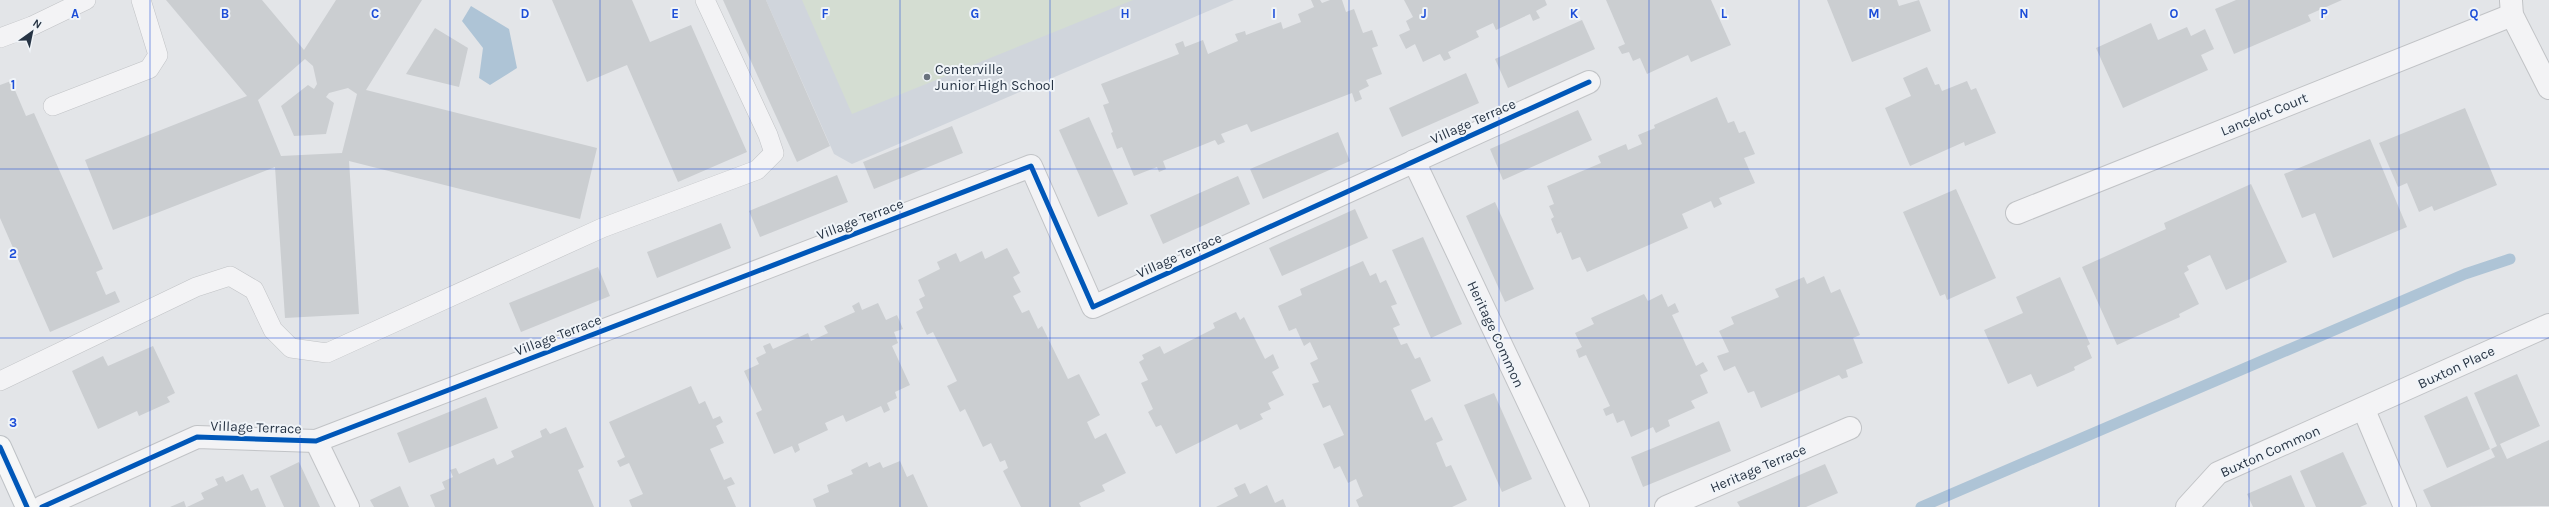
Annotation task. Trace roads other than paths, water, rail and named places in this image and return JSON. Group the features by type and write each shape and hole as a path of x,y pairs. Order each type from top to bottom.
{"main road":[{"path":"0,447 27,507"}],"street":[{"path":"2511,7 2549,88"},
{"name":"Lancelot Court","path":"2017,213 2511,7"},
{"name":"Village Terrace","path":"42,507 197,437 316,441 1030,166 1093,307 1589,82"},
{"name":"Heritage Common","path":"1414,161 1578,507"},
{"name":"Buxton Place","path":"2364,410 2549,325"},
{"path":"2364,410 2405,507"},
{"name":"Buxton Common","path":"2187,507 2218,473 2364,410"},
{"name":"Heritage Terrace","path":"1666,507 1850,428"},
{"path":"316,441 348,507"}],"lane":[{"path":"0,38 32,26 86,0"},
{"path":"53,106 149,69 158,55 141,0"},
{"path":"0,381 196,287 230,276 254,290 273,330 291,348 327,354 602,228 757,170 774,153 706,0"}],"water":[{"path":"471,6 509,29 517,68 490,85 479,78 483,48 462,21"}],"waterway":[{"path":"1921,507 2465,274 2510,259"}],"place":[{"name":"Centerville Junior High School","path":"927,77"}]}
